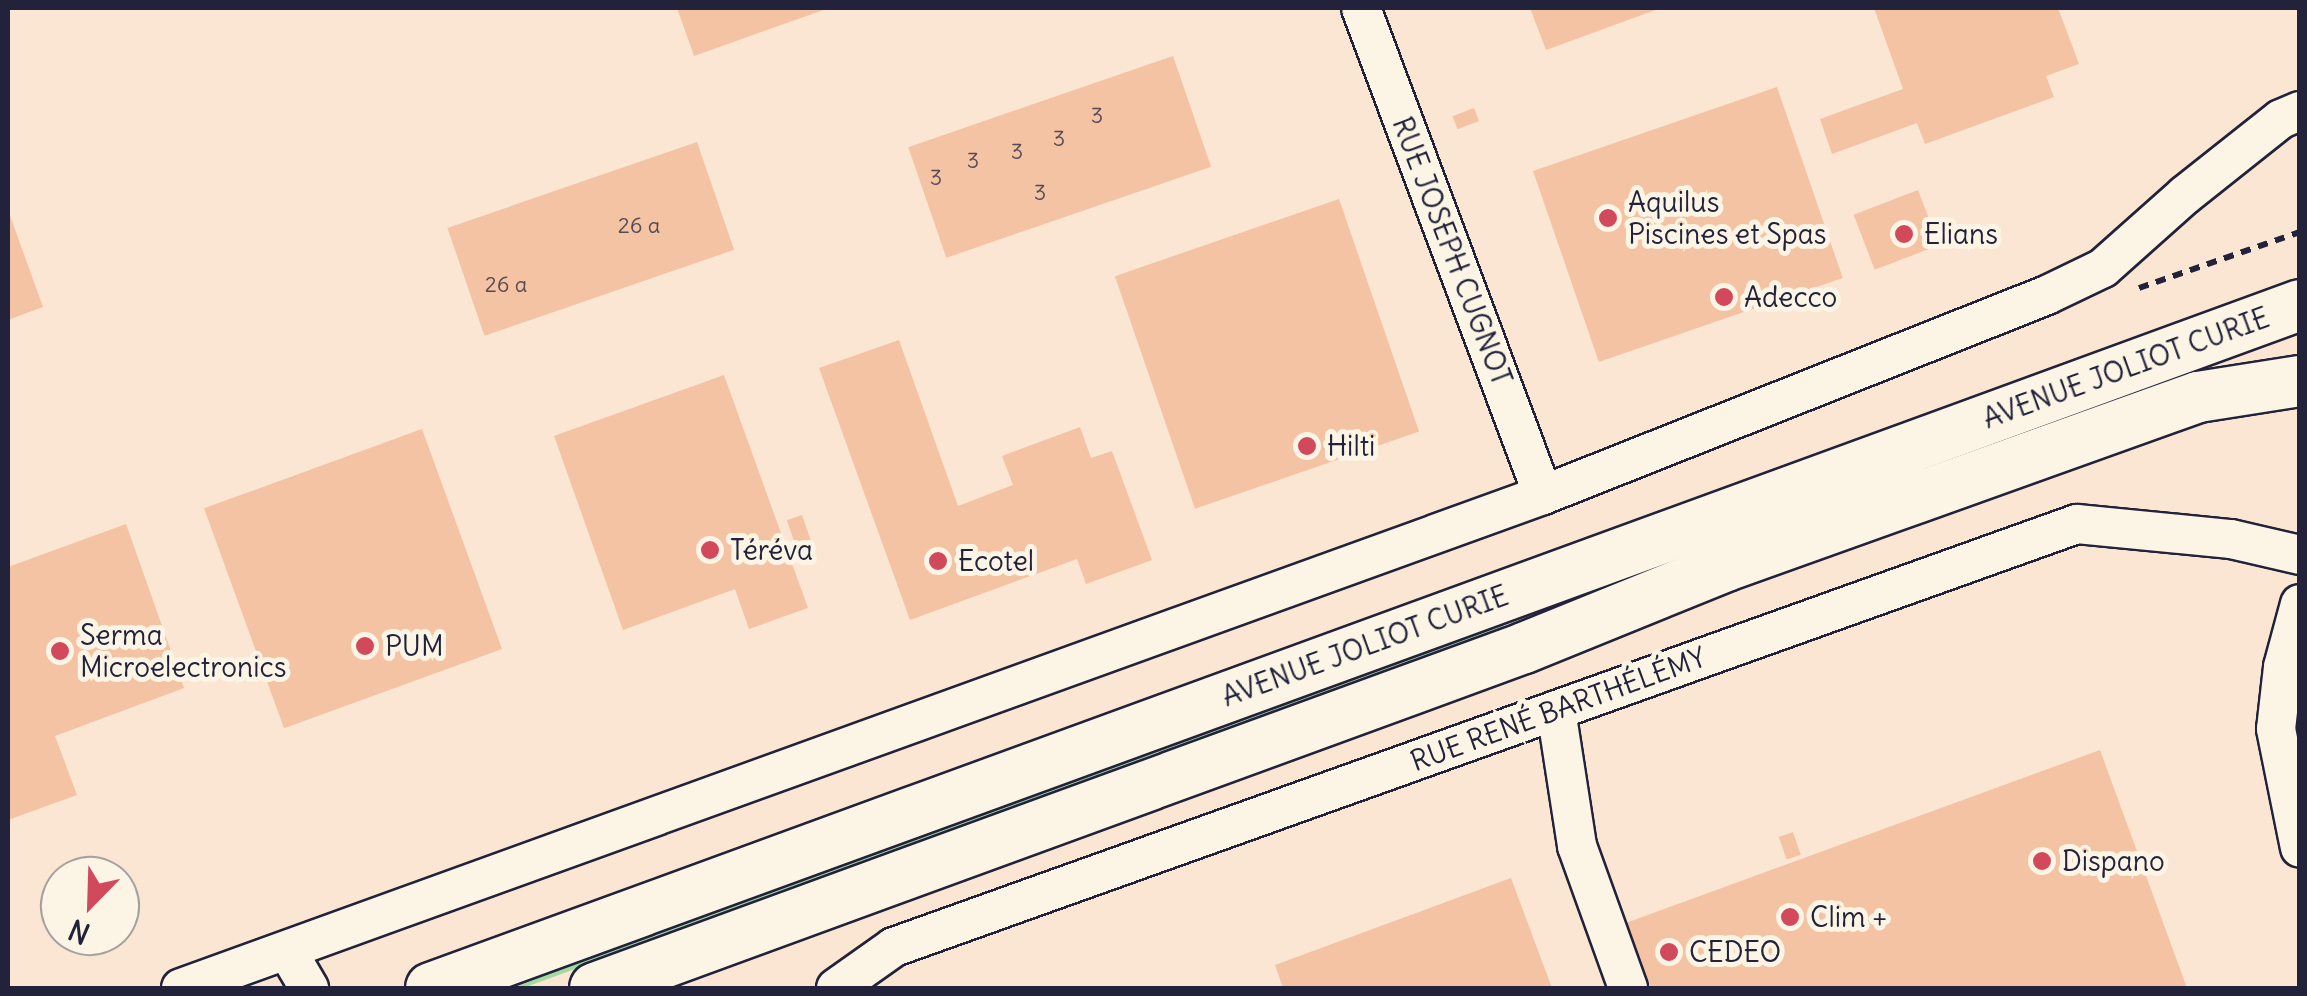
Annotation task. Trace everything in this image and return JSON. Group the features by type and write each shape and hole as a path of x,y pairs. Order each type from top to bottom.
{"main road":[{"name":"AVENUE JOLIOT CURIE","path":"431,988 2300,305"},
{"name":"AVENUE JOLIOT CURIE","path":"595,988 1524,648 1726,566 2198,396 2300,381"}],"street":[{"name":"RUE JOSEPH CUGNOT","path":"1360,8 1543,495"},
{"path":"180,988 1543,495 2047,295 2103,268 2184,195 2282,118 2300,111"},
{"name":"RUE RENÉ BARTHÉLÉMY","path":"836,988 894,947 2076,524 2230,539 2300,556"},
{"path":"2300,604 2283,667 2276,729 2300,848"},
{"path":"1556,710 1578,846 1628,988"},
{"path":"288,952 309,988"}],"path":[{"path":"2103,268 2118,286 2134,290 2300,232"}],"shaded area":[{"path":"8,8 2299,8 2299,988 8,988"}],"green space":[{"path":"1498,617 1505,629 905,849 523,988 482,988"}],"building":[{"path":"677,8 829,8 694,56"},
{"path":"1530,8 1661,8 1546,50"},
{"path":"1874,8 2058,8 2079,64 2046,76 2054,97 1925,144 1917,123 1832,154 1820,119 1903,89"},
{"path":"1173,56 1211,167 946,258 908,147"},
{"path":"1777,87 1843,278 1599,362 1533,171"},
{"path":"1474,108 1479,121 1458,129 1453,116"},
{"path":"697,142 734,250 484,336 447,228"},
{"path":"1918,190 1939,245 1875,270 1854,215"},
{"path":"1339,199 1419,432 1195,509 1115,276"},
{"path":"8,210 43,307 8,320"},
{"path":"899,340 958,506 1013,485 1002,456 1080,427 1091,458 1112,451 1152,560 1086,584 1077,559 910,620 819,368"},
{"path":"724,375 808,608 749,629 735,589 623,630 554,436"},
{"path":"422,429 502,649 284,728 204,508"},
{"path":"802,515 814,550 799,555 787,520"},
{"path":"126,524 184,688 55,736 77,795 8,820 8,567"},
{"path":"2100,750 2187,988 1647,988 1623,924"},
{"path":"1793,832 1801,855 1787,860 1779,837"},
{"path":"1511,878 1552,988 1283,988 1275,965"}],"place":[{"name":"Aquilus Piscines et Spas","path":"1608,218"},
{"name":"Elians","path":"1904,234"},
{"name":"Adecco","path":"1724,297"},
{"name":"Hilti","path":"1307,446"},
{"name":"Téréva","path":"710,550"},
{"name":"Ecotel","path":"938,561"},
{"name":"PUM","path":"365,646"},
{"name":"Serma Microelectronics","path":"60,651"},
{"name":"Dispano","path":"2042,861"},
{"name":"Clim +","path":"1790,917"},
{"name":"CEDEO","path":"1669,952"}]}
